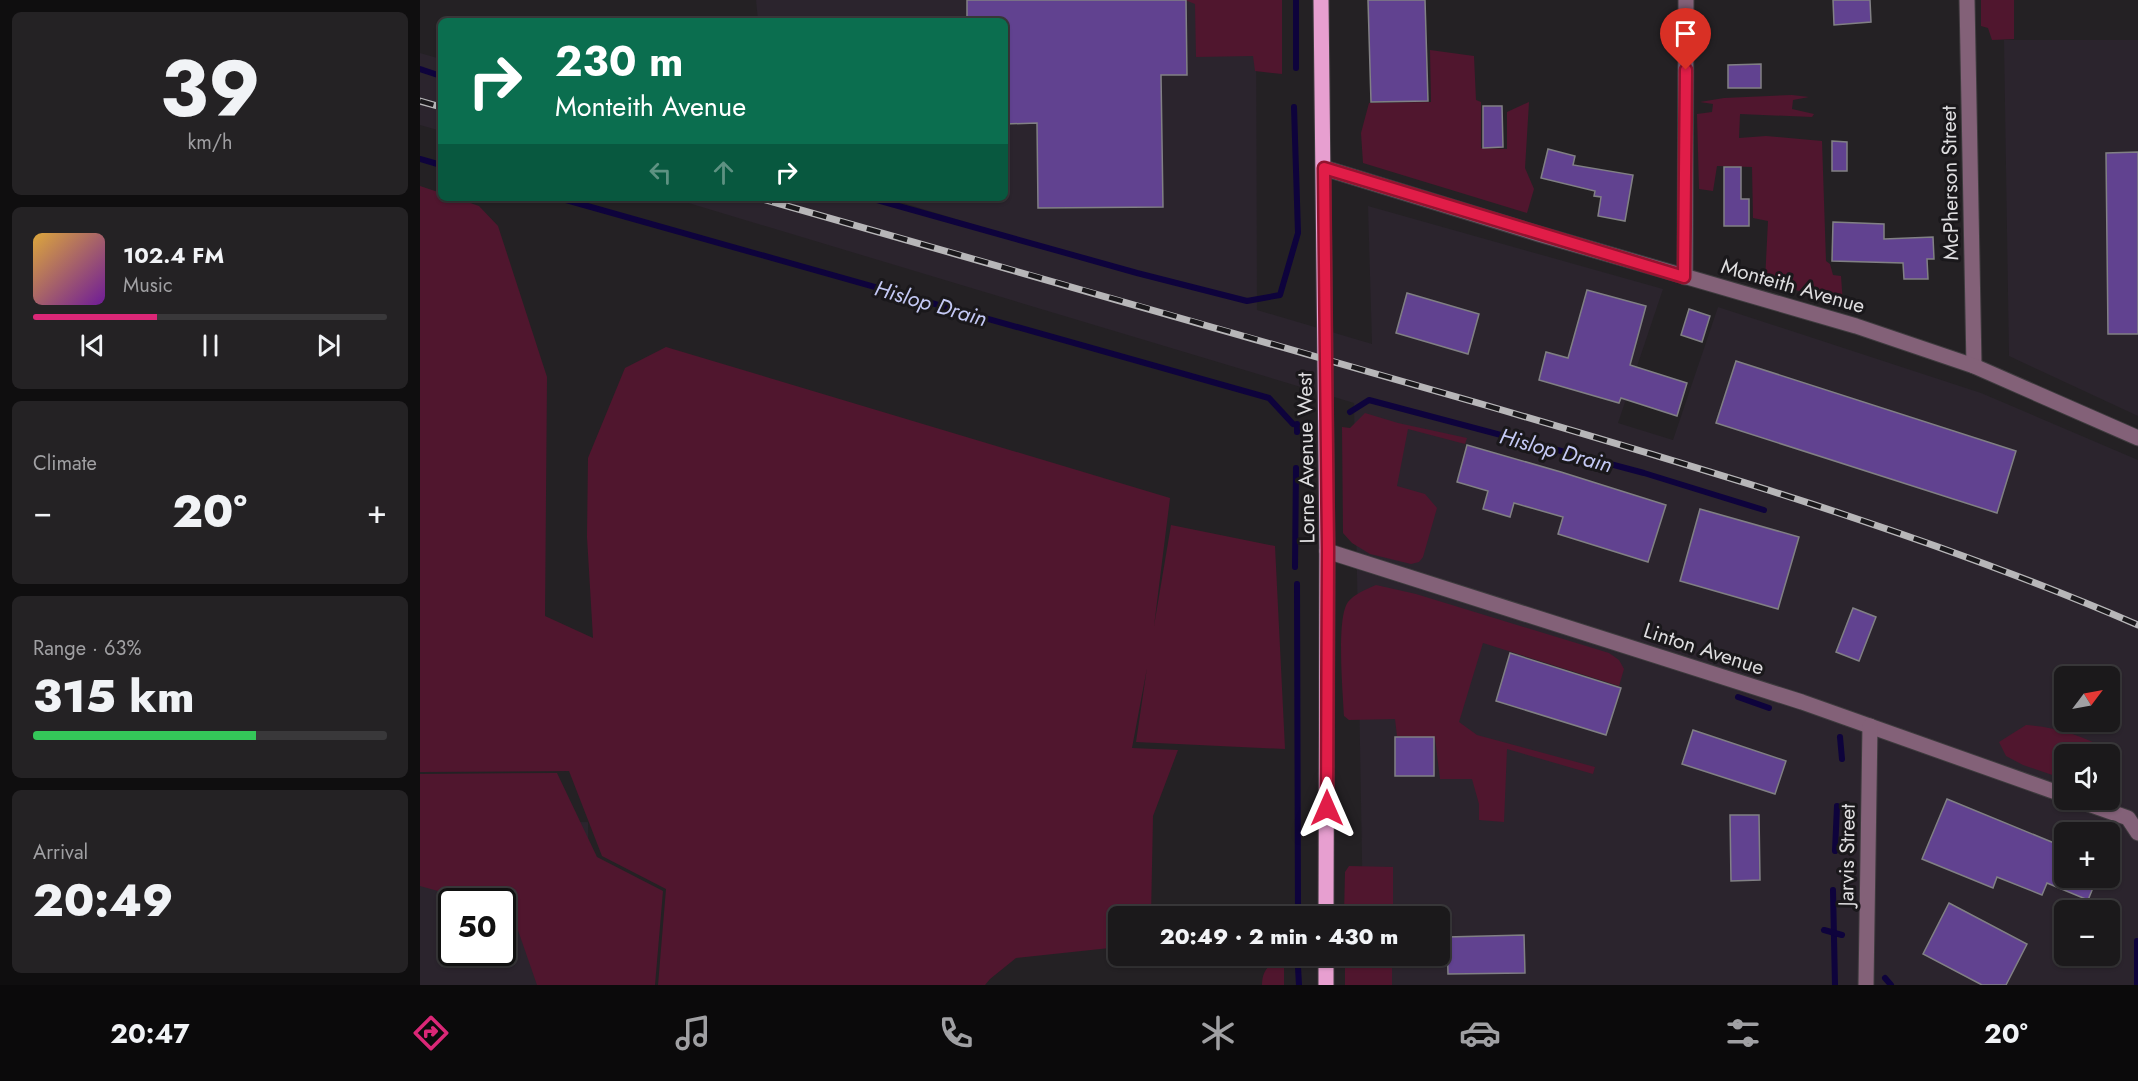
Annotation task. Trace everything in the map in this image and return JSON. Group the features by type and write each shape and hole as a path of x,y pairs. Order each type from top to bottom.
{"main road":[{"name":"Lorne Avenue West","path":"1321,0 1328,550 1326,906"},
{"path":"1326,966 1326,985"}],"street":[{"path":"1684,277 1686,0"},
{"name":"McPherson Street","path":"1967,0 1974,366"},
{"name":"Monteith Avenue","path":"1324,168 1684,277 1856,326 1974,366 2138,438"},
{"name":"Linton Avenue","path":"1328,550 1870,726 2054,791"},
{"name":"Jarvis Street","path":"1866,985 1870,726"},
{"path":"2105,810 2128,818 2138,833"}],"shaded area":[{"path":"756,0 1256,0 1257,310 1372,344 1368,206 1663,289 1618,423 1673,440 1718,307 1981,393 2138,460 2138,985 1364,985 1363,966 1450,966 1450,906 1363,906 1354,403 682,201 893,201 1179,287 897,201 1008,201 1008,18 758,18"},
{"path":"1185,0 1282,0 1282,74 1255,71 1253,56 1196,57 1195,4"},
{"path":"1981,0 2014,0 2014,39 1992,40 1988,28 1981,26"},
{"path":"2004,40 2138,40 2138,416 2009,356"},
{"path":"1430,50 1474,56 1476,100 1481,102 1481,148 1507,149 1507,112 1529,102 1525,168 1534,189 1527,213 1363,163 1361,133 1369,103 1431,102"},
{"path":"420,53 438,58 438,130 420,125"},
{"path":"1792,95 1809,97 1793,100 1792,109 1814,114 1812,117 1740,114 1739,138 1766,136 1822,141 1826,261 1830,264 1833,275 1841,276 1843,304 1765,281 1768,221 1753,218 1752,167 1717,166 1713,191 1699,189 1697,114 1712,112 1713,104 1700,102 1724,98"},
{"path":"420,186 438,192 438,201 465,201 479,206 498,226 547,377 545,616 593,638 587,537 588,458 625,368 666,347 1170,498 1154,626 1171,525 1275,546 1285,749 1136,742 1147,668 1132,748 1178,750 1153,816 1151,906 1108,906 1108,948 1016,958 985,985 658,985 666,889 602,856 569,771 420,772"},
{"path":"1365,413 1398,423 1467,438 1465,444 1408,429 1397,486 1425,494 1437,508 1423,557 1419,562 1411,564 1370,554 1352,543 1343,533 1342,427 1350,428"},
{"path":"1376,585 1416,594 1609,653 1619,660 1624,669 1619,686 1483,643 1459,722 1477,735 1595,767 1593,774 1507,749 1504,822 1479,820 1479,804 1472,779 1440,779 1435,738 1397,736 1395,719 1349,720 1344,716 1341,639 1344,611 1348,602 1354,597"},
{"path":"2026,725 2054,729 2054,732 2070,733 2096,744 2054,744 2054,776 2023,765 2006,756 1999,742"},
{"path":"557,773 597,857 663,891 655,985 537,985 516,925 516,888 438,888 438,891 420,886 420,774"},
{"path":"588,822 590,985 420,985 420,824"},
{"path":"1349,866 1393,867 1393,906 1344,906 1345,872"},
{"path":"1284,966 1284,985 1262,985 1263,975 1268,968"},
{"path":"1345,966 1392,966 1392,985 1345,985"}],"building":[{"path":"967,0 1186,0 1187,75 1161,75 1163,207 1038,208 1037,123 1008,124 1008,18 967,18"},
{"path":"1368,0 1425,0 1428,101 1371,102"},
{"path":"1833,0 1870,0 1871,22 1834,25"},
{"path":"1761,64 1761,88 1728,88 1728,65"},
{"path":"1483,106 1502,106 1503,147 1483,148"},
{"path":"1832,141 1847,142 1847,171 1832,171"},
{"path":"1548,149 1575,156 1573,165 1633,175 1625,221 1598,216 1601,197 1594,196 1595,191 1541,178"},
{"path":"2138,152 2138,334 2108,334 2106,153"},
{"path":"1724,167 1741,167 1741,199 1749,199 1749,226 1724,226"},
{"path":"1833,222 1884,224 1884,239 1933,237 1934,259 1927,259 1928,279 1904,279 1903,263 1832,261"},
{"path":"1587,290 1646,306 1630,365 1687,383 1677,416 1621,398 1619,403 1539,380 1546,352 1568,358"},
{"path":"1407,293 1479,314 1468,354 1396,333"},
{"path":"1689,309 1710,316 1702,342 1681,335"},
{"path":"1736,361 2016,451 1997,513 1716,423"},
{"path":"1467,445 1666,505 1648,562 1558,534 1563,517 1514,503 1510,517 1483,509 1488,491 1457,482"},
{"path":"1700,509 1799,537 1778,609 1680,581"},
{"path":"1853,608 1876,617 1859,661 1836,652"},
{"path":"1510,653 1621,688 1606,735 1496,701"},
{"path":"1693,730 1786,761 1775,794 1682,764"},
{"path":"1395,737 1434,737 1434,776 1395,776"},
{"path":"1947,799 2054,843 2054,886 2047,883 2042,895 1997,877 1993,888 1922,859"},
{"path":"1730,815 1759,815 1760,880 1731,881"},
{"path":"2059,888 2093,888 2088,900"},
{"path":"1949,903 2027,944 2006,985 1982,985 1923,954"},
{"path":"1524,935 1525,973 1448,974 1450,937"}],"waterway":[{"path":"1296,0 1296,68"},
{"path":"420,69 438,75"},
{"path":"881,201 1137,273 1247,301 1280,295 1298,233 1294,107"},
{"name":"Hislop Drain","path":"420,159 438,164"},
{"name":"Hislop Drain","path":"570,201 1269,398 1293,424"},
{"name":"Hislop Drain","path":"1350,412 1369,400 1644,473 1764,510"},
{"path":"1297,424 1297,432"},
{"path":"1295,567 1296,468"},
{"path":"1297,584 1298,906"},
{"path":"1738,697 1769,708"},
{"path":"1840,737 1842,759"},
{"path":"1835,851 1837,806"},
{"path":"1833,890 1835,985"},
{"path":"1824,930 1842,935"},
{"path":"2137,941 2137,985"},
{"path":"1298,967 1299,985"},
{"path":"1885,978 1891,985"}],"railway":[{"path":"420,101 438,106"},
{"path":"770,201 1645,452 1894,531 2138,625"}],"route":[{"path":"1327,808 1328,550 1324,168 1684,277 1686,70"}]}
